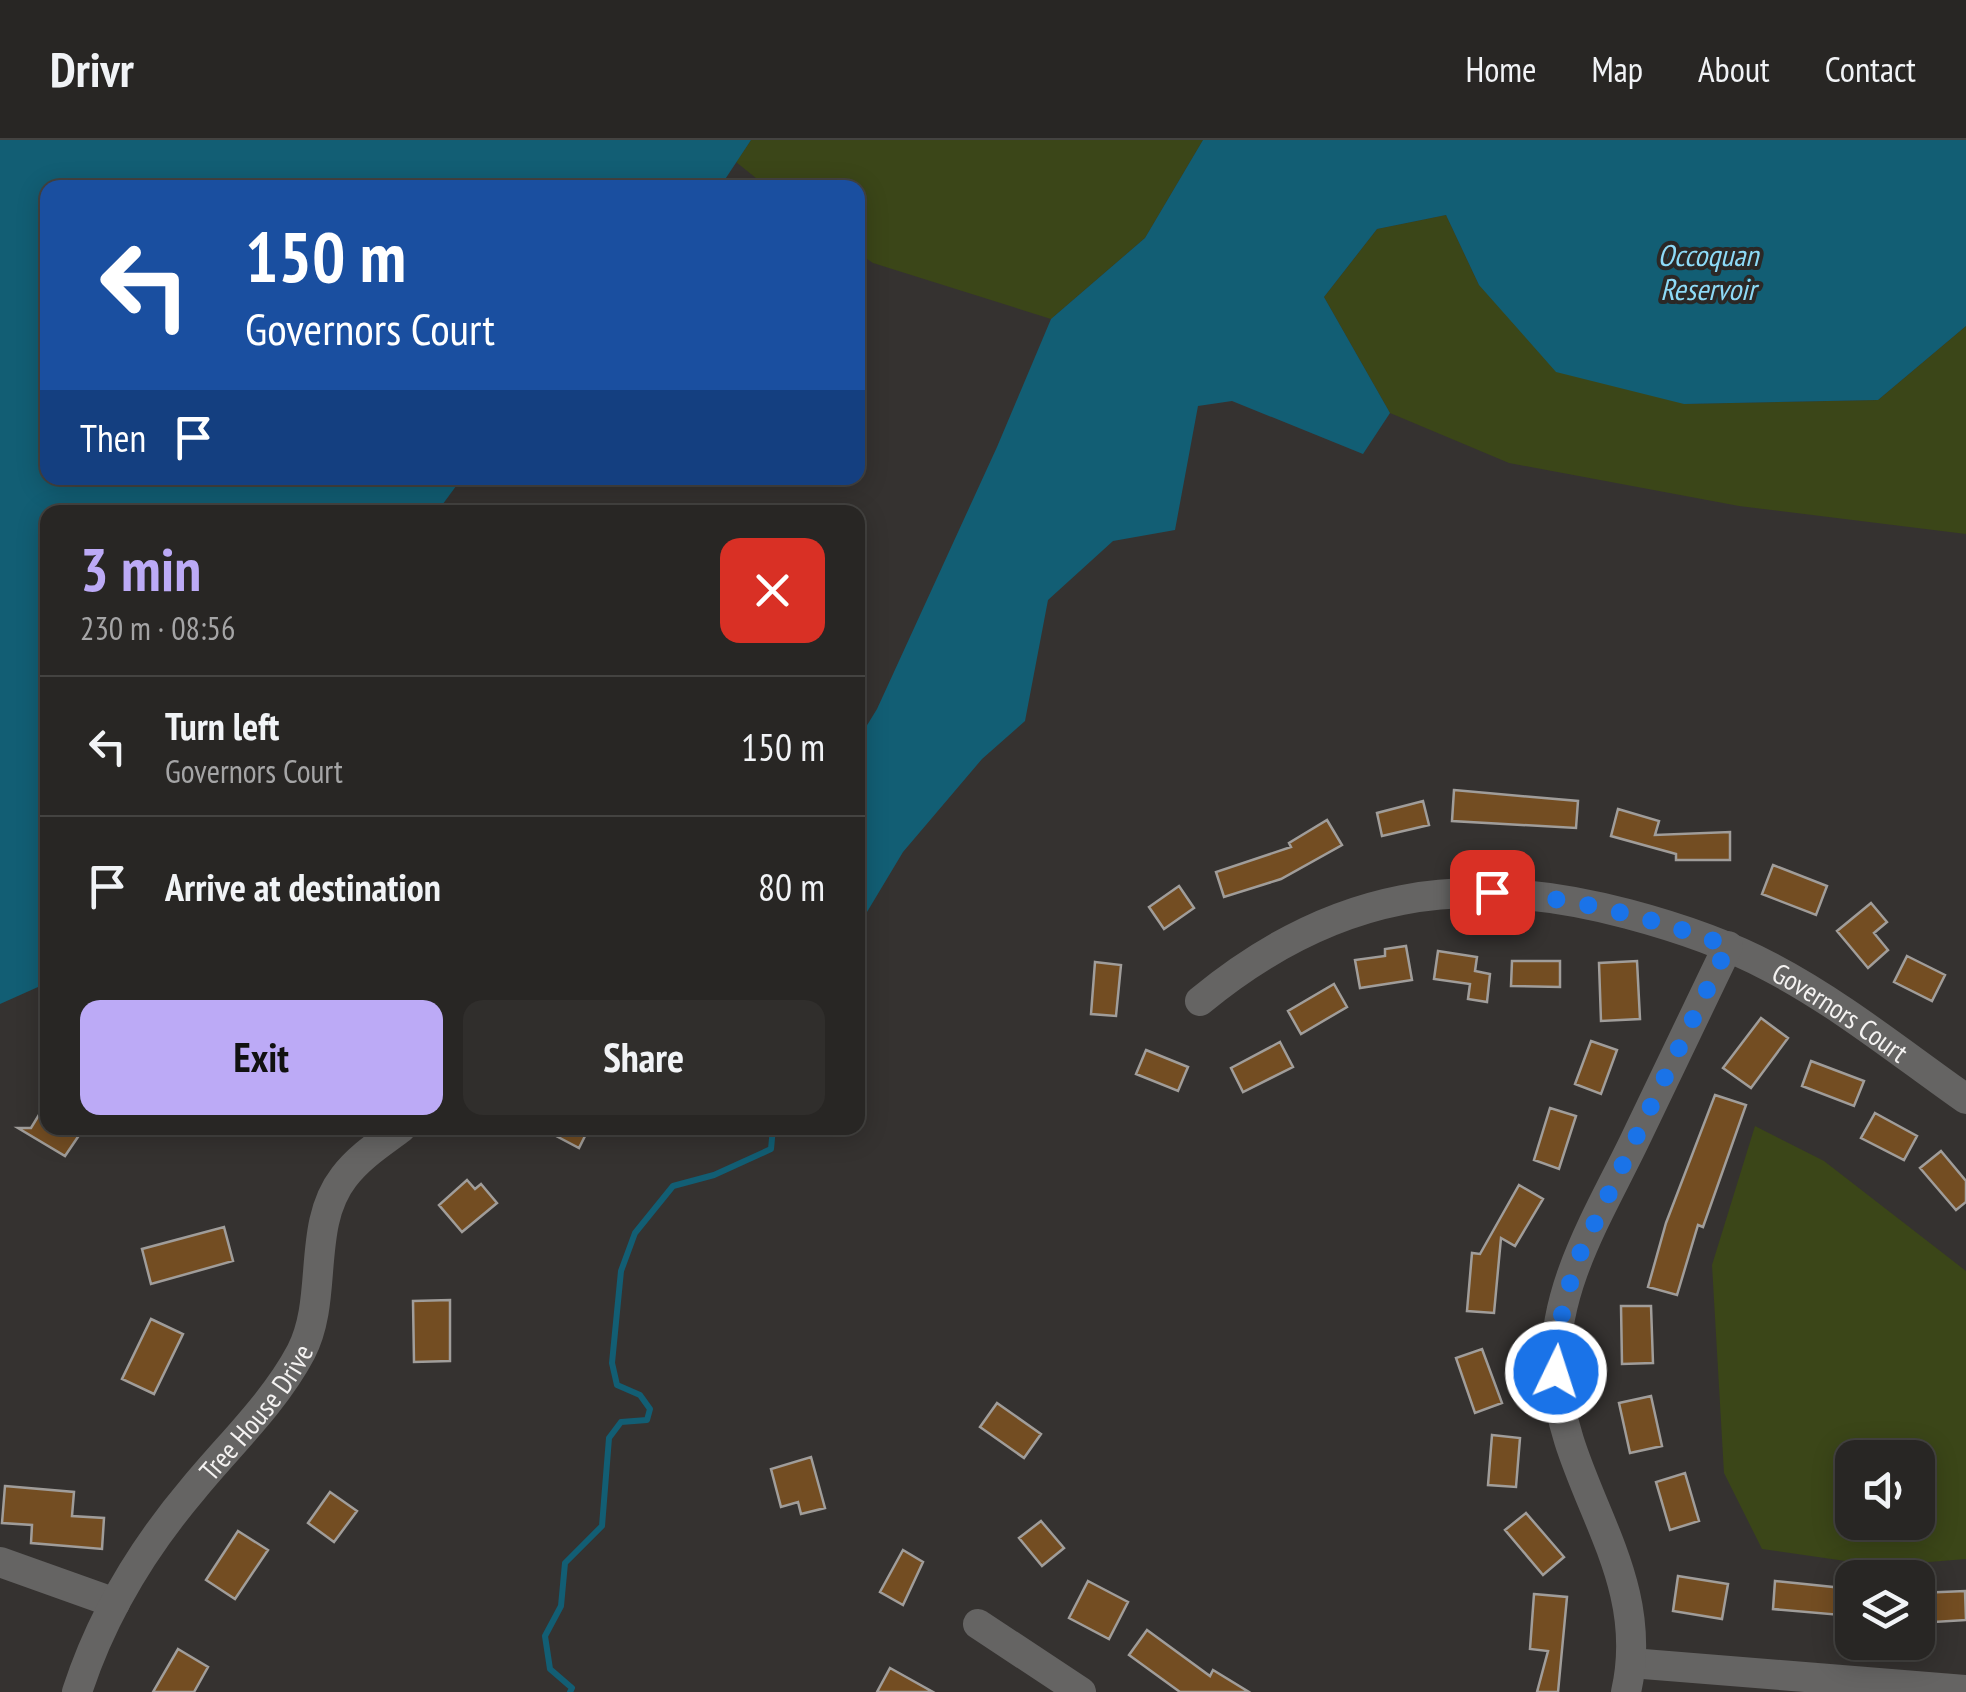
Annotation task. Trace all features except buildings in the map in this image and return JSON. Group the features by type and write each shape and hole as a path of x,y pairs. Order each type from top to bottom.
{"street":[{"name":"Governors Court","path":"1200,1002 1248,964 1312,927 1390,902 1492,892 1584,902 1728,946 1816,994 1966,1099"},
{"path":"1728,946 1575,1264 1558,1330 1556,1372 1568,1439 1626,1586 1630,1621 1628,1677 1966,1690"},
{"name":"Tree House Drive","path":"77,1692 116,1603 169,1518 240,1436 302,1350 313,1312 330,1200 356,1162 392,1135"},
{"path":"0,1562 60,1580 116,1603"},
{"path":"978,1624 1081,1692"}],"green space":[{"path":"751,140 1203,140 1145,238 1051,319 865,258 865,180 758,180 736,162"},
{"path":"1446,215 1479,285 1684,404 1878,400 1966,326 1966,534 1739,506 1509,463 1390,413 1324,297 1377,229"},
{"path":"1755,1126 1824,1161 1966,1271 1966,1559 1838,1560 1762,1549 1724,1473 1712,1265"}],"water":[{"path":"0,140 751,140 725,180 40,180 40,485 457,485 442,505 40,505 40,986 0,1004"},
{"name":"Occoquan Reservoir","path":"1203,140 1966,140 1966,326 1878,400 1684,404 1556,372 1479,285 1446,215 1377,229 1324,297 1390,413 1363,454 1232,401 1198,406 1175,530 1113,541 1048,600 1025,721 982,759 903,852 865,915 865,729 997,447 1051,319 1145,238"}],"waterway":[{"path":"570,1692 572,1688 550,1669 545,1636 561,1606 565,1563 602,1526 609,1438 621,1422 647,1420 650,1409 640,1395 617,1385 612,1363 621,1271 635,1233 673,1186 714,1175 771,1149 772,1135"}],"route":[{"path":"1492,892 1584,902 1728,946 1575,1264 1558,1330 1556,1372"}]}
